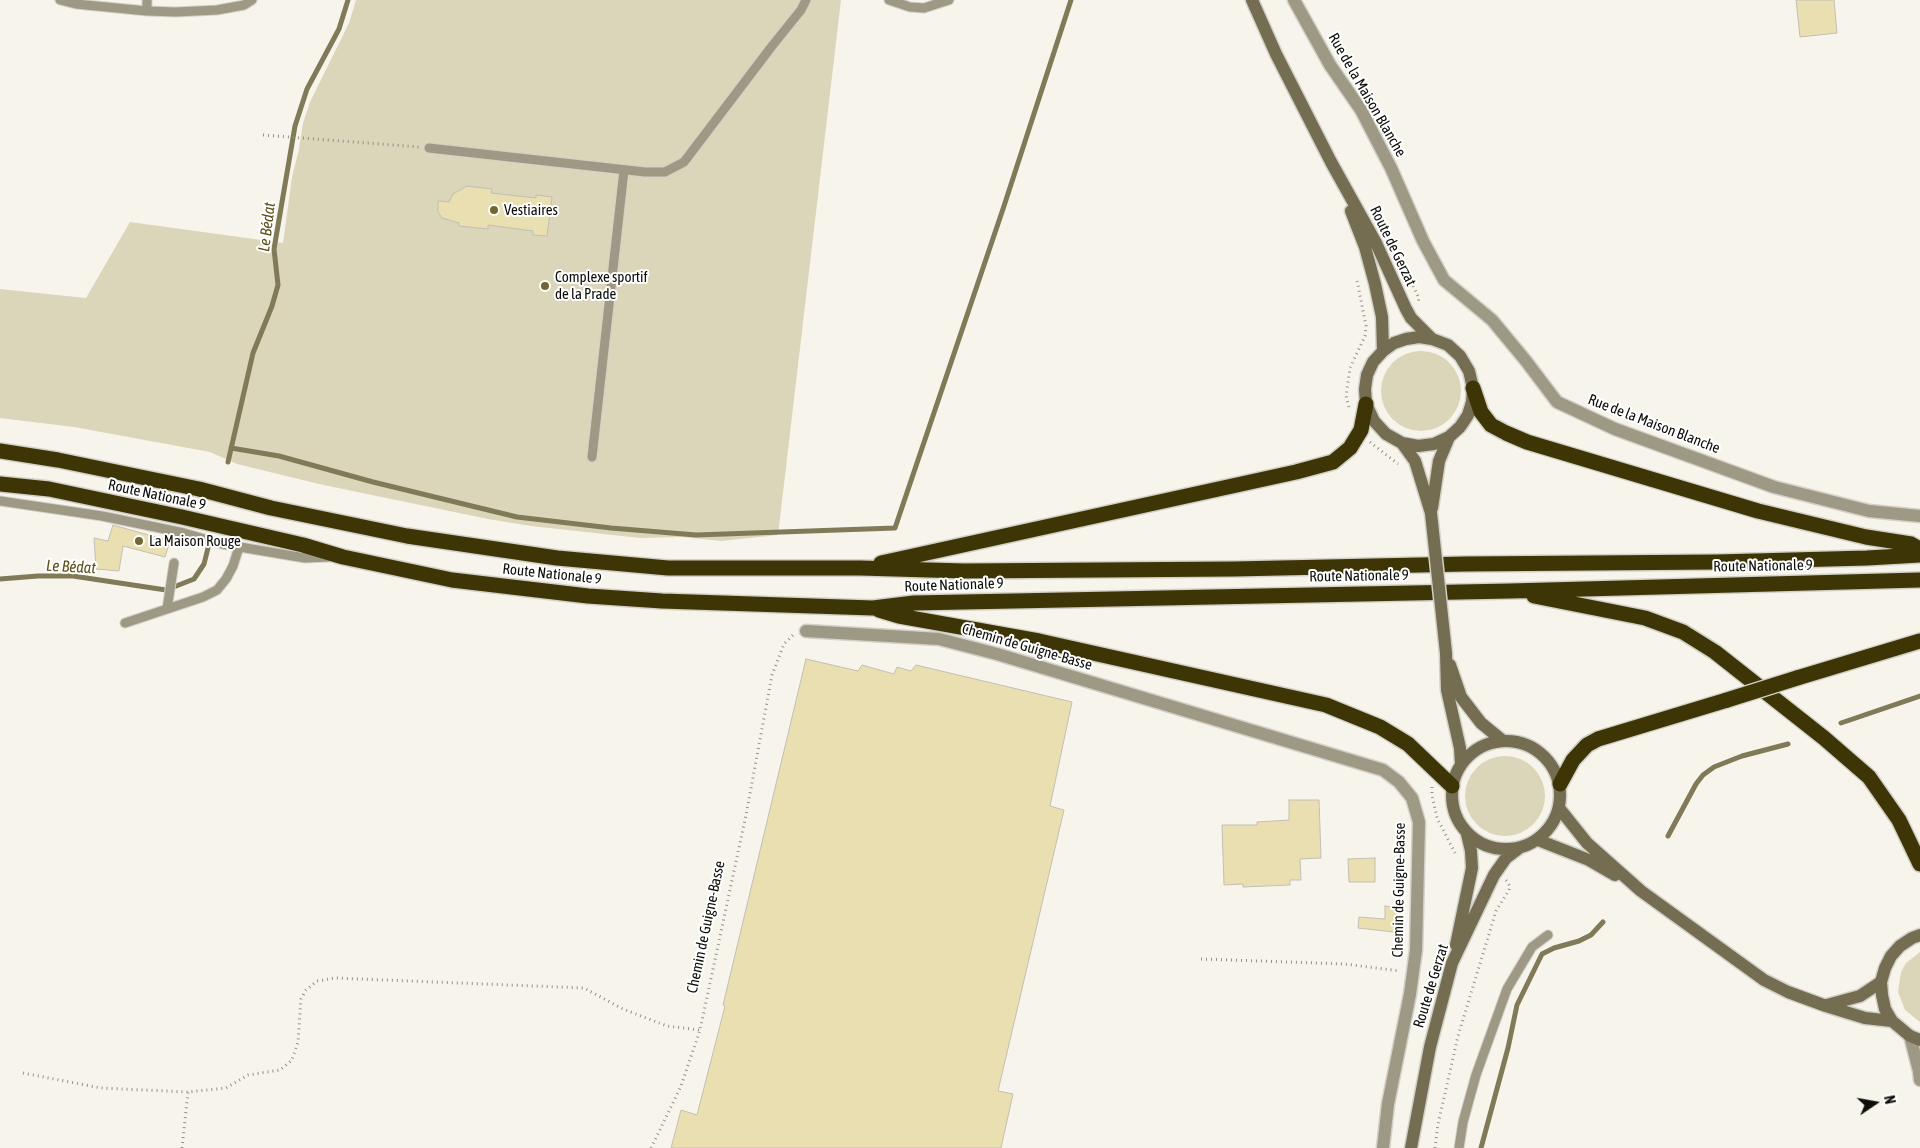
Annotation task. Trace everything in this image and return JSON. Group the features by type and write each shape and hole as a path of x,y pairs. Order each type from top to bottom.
{"highway":[{"path":"1473,388 1481,412 1491,425 1527,442 1758,511 1866,537 1911,544 1920,548"},
{"path":"860,568 1296,472 1333,462 1350,448 1361,430 1366,404"},
{"name":"Route Nationale 9","path":"0,451 58,460 180,485 271,508 407,536 557,558 668,568 860,568 964,571 1234,569 1466,564 1717,562 1920,555"},
{"name":"Route Nationale 9","path":"0,484 49,489 182,517 303,545 343,557 452,580 588,596 662,602 873,608 914,603 1510,591 1920,580"},
{"path":"1510,591 1645,618 1683,632 1699,641 1824,738 1869,777 1899,820 1920,864"},
{"path":"873,608 899,616 1039,641 1326,705 1380,727 1408,744 1452,786"},
{"path":"1560,784 1573,760 1587,745 1598,739 1920,641"}],"main road":[{"name":"Route de Gerzat","path":"1252,0 1276,54 1331,162 1376,243 1406,309 1411,318 1432,339"},
{"name":"Route de Gerzat","path":"1331,162 1365,247 1373,274 1382,317 1383,351"},
{"path":"1419,337 1432,339 1448,345 1460,356 1469,371 1473,388 1472,402 1468,415 1460,427 1449,437 1434,444 1418,446 1402,443 1386,434 1374,421 1366,404 1365,389 1368,375 1374,362 1383,351 1394,343 1419,337"},
{"path":"1431,513 1438,461 1449,437"},
{"path":"1402,443 1415,461 1431,513 1446,653 1447,690 1460,748 1461,764"},
{"path":"1446,653 1461,697 1481,723 1503,740"},
{"path":"1503,740 1519,742 1533,748 1545,757 1554,770 1560,784 1559,808 1551,826 1538,840 1518,849 1500,850 1482,845 1467,834 1457,820 1452,804 1452,786 1461,764 1473,752 1487,744 1503,740"},
{"path":"1559,808 1586,843 1641,890 1764,980 1788,992 1826,1006 1865,1018 1892,1020"},
{"path":"1452,963 1472,868 1467,834"},
{"path":"1538,840 1589,860 1641,890"},
{"name":"Route de Gerzat","path":"1411,1148 1430,1047 1452,963 1494,875 1506,858 1518,849"},
{"path":"1915,1038 1892,1020 1882,996 1881,982 1884,968 1891,956 1900,946 1920,935"},
{"path":"1826,1006 1860,996 1881,982"}],"street":[{"name":"Rue de la Maison Blanche","path":"1294,0 1330,65 1361,110 1391,168 1444,280 1492,320 1526,361 1556,402 1615,430 1774,487 1869,511 1920,516"},
{"name":"Chemin de Guigne-Basse","path":"806,631 939,639 997,654 1383,770 1399,782 1412,798 1419,822 1414,972 1388,1104 1383,1148"},
{"path":"1915,1038 1920,1080"}],"lane":[{"path":"60,0 76,4 176,12 217,10 244,4 252,0"},
{"path":"147,0 147,11"},
{"path":"429,148 624,170 665,172 684,162 801,10 806,0"},
{"path":"889,0 917,8 924,8 949,0"},
{"path":"592,457 624,170"},
{"path":"0,501 102,516 239,547 306,558 343,557"},
{"path":"125,623 203,597 217,590 234,566 239,547"},
{"path":"166,609 174,563"},
{"path":"1459,1148 1463,1122 1476,1075 1507,989 1532,947 1548,935"}],"path":[{"path":"262,135 429,148"},
{"path":"1369,441 1402,469"},
{"name":"Chemin de Guigne-Basse","path":"651,1148 681,1086 700,1030 746,816 772,675 784,644 794,634 806,631"},
{"path":"1435,1148 1438,1124 1461,1026 1496,911 1510,886 1508,882 1494,875"},
{"path":"1201,959 1345,964 1392,971 1414,972"},
{"path":"23,1073 101,1088 188,1092 226,1088 248,1076 280,1070 292,1060 298,1042 301,999 306,990 317,980 326,979 584,988 624,1010 667,1026 700,1030"},
{"path":"182,1148 188,1092"}],"shaded area":[{"name":"Complexe sportif de la Prade","path":"356,0 841,0 778,535 721,541 682,537 640,538 531,526 319,484 237,464 210,452 74,427 0,418 0,289 86,298 130,222 283,243 292,177 303,123 310,102 349,23"},
{"path":"1421,351 1436,354 1449,363 1458,376 1461,391 1458,406 1449,419 1436,428 1421,431 1406,428 1393,419 1384,406 1381,391 1384,376 1393,363 1406,354"},
{"path":"1505,756 1520,759 1533,768 1542,781 1545,796 1542,811 1533,824 1520,833 1505,836 1490,833 1477,824 1468,811 1465,796 1468,781 1477,768 1490,759"},
{"path":"1920,952 1920,1022 1905,1010 1898,992 1901,972 1906,963"}],"building":[{"path":"1796,0 1834,0 1837,33 1800,37"},
{"name":"Vestiaires","path":"467,186 492,189 491,193 536,198 536,195 552,197 547,236 533,235 533,231 488,225 488,229 459,226 459,223 442,218 438,212 438,201 449,202 453,194"},
{"path":"113,525 170,541 165,557 123,546 119,571 96,569 94,538 108,541"},
{"path":"806,659 858,671 862,665 894,674 897,667 911,671 916,665 1072,702 1050,806 1064,810 998,1091 1013,1094 1001,1148 671,1148 681,1110 697,1115 725,1006 723,1005"},
{"path":"1289,800 1319,800 1321,858 1300,859 1301,880 1290,880 1290,885 1243,887 1243,884 1224,885 1222,825 1257,825 1257,822 1289,820"},
{"path":"1375,858 1375,882 1349,882 1348,859"},
{"path":"1385,906 1402,908 1401,928 1394,932 1358,928 1359,917 1385,919"}],"waterway":[{"name":"Le Bédat","path":"228,462 253,353 272,306 278,285 274,249 295,126 307,89 339,29 348,0"},
{"path":"231,448 279,456 373,482 517,517 611,528 696,535 895,528 1004,206 1071,0"},
{"name":"Le Bédat","path":"0,579 73,576 166,590 194,579 204,564 208,548"},
{"path":"1841,723 1920,696"},
{"path":"1668,836 1696,784 1703,775 1714,767 1742,756 1788,744"},
{"path":"1481,1148 1508,1048 1517,1005 1542,954 1591,935 1603,922"}],"place":[{"name":"Vestiaires","path":"494,210"},
{"name":"Complexe sportif de la Prade","path":"545,286"},
{"name":"La Maison Rouge","path":"139,541"}]}
